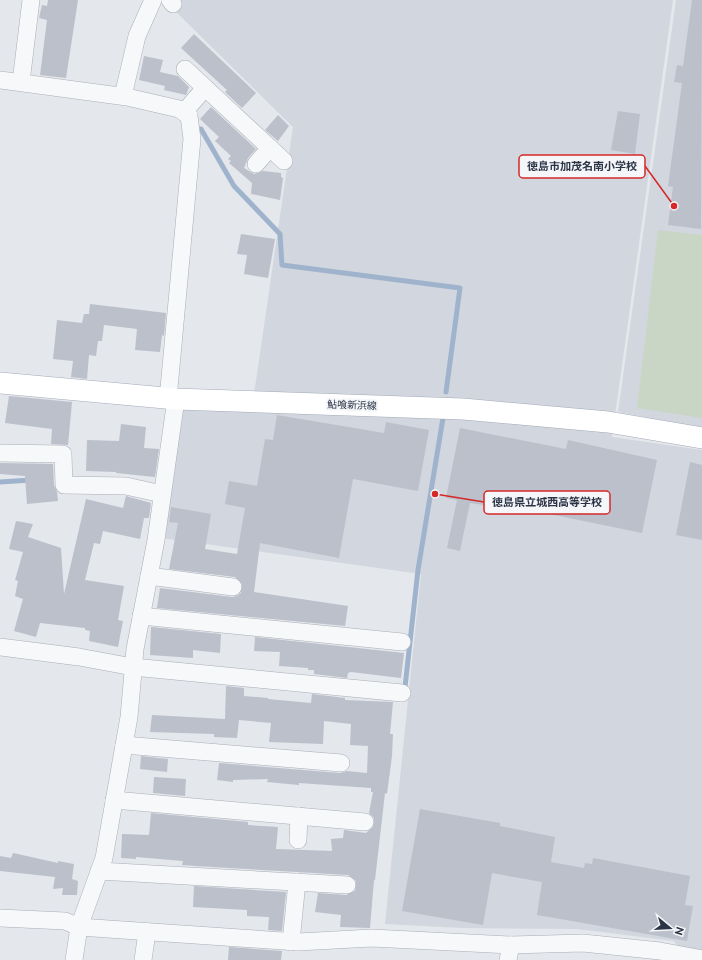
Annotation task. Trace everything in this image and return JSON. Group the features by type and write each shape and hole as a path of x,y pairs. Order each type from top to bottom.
{"main road":[{"name":"鮎喰新浜線","path":"0,383 172,399 463,409 608,422 702,438"}],"street":[{"path":"21,82 31,0"},
{"path":"123,96 137,36 153,0"},
{"path":"185,69 284,161"},
{"path":"0,80 123,96 179,109 189,116 192,138 172,399 162,494 133,667 129,717 104,858 79,927 74,960"},
{"path":"184,112 205,88"},
{"path":"256,164 270,148"},
{"path":"0,453 63,454 64,485 126,486 162,494"},
{"path":"149,576 233,587"},
{"path":"141,616 402,642"},
{"path":"0,647 79,657 133,667 402,693"},
{"path":"124,745 341,763"},
{"path":"114,800 299,816 335,826 366,822"},
{"path":"298,840 299,816"},
{"path":"99,871 348,885"},
{"path":"290,942 297,882"},
{"path":"0,918 65,921 79,927 290,942 372,938 509,952 583,944 624,946 660,951 671,957 702,959"},
{"path":"143,960 147,932"}],"shaded area":[{"path":"170,0 673,0 612,437 702,450 702,951 678,947 674,941 577,929 462,928 385,924 421,574 162,538 183,406 252,408 293,127 169,5"},
{"path":"676,0 702,0 702,428 618,412"}],"green space":[{"path":"658,230 702,235 702,418 637,408"}],"building":[{"path":"48,0 78,0 66,78 40,75 47,20 39,18 42,5 47,6"},
{"path":"692,0 702,0 701,229 668,225 673,187 668,186 682,83 674,82 677,65 683,66"},
{"path":"194,34 256,93 242,108 225,92 227,90 181,48"},
{"path":"144,56 163,60 160,72 178,76 189,87 186,95 164,90 165,86 139,80"},
{"path":"211,107 256,149 248,158 244,168 254,174 263,171 281,173 281,177 283,178 280,200 251,194 252,183 229,163 231,161 228,159 231,156 215,141 219,137 200,119"},
{"path":"618,111 640,114 635,154 611,150"},
{"path":"278,115 289,126 278,141 265,130"},
{"path":"241,234 275,239 268,278 244,274 247,255 237,254"},
{"path":"90,304 166,313 164,336 162,335 160,352 135,350 137,329 104,325 102,341 98,341 96,356 89,355 87,379 71,377 73,361 53,359 57,320 82,323 84,314 89,314"},
{"path":"9,396 72,402 68,445 51,444 52,429 5,423"},
{"path":"277,415 384,433 386,422 429,430 418,491 353,479 339,558 260,543 254,592 348,606 345,626 157,608 160,588 232,597 241,593 242,584 235,577 169,569 178,523 169,522 171,507 211,514 205,549 237,554 245,508 225,504 229,481 257,486 265,439 273,440"},
{"path":"121,424 146,427 144,448 159,449 155,477 116,472 86,471 87,440 119,441"},
{"path":"460,428 566,449 568,440 657,460 642,533 491,502 490,506 470,503 460,551 447,548 457,500 446,498"},
{"path":"690,462 702,465 702,540 676,535"},
{"path":"0,463 53,464 54,485 57,492 58,501 27,504 25,476 0,474"},
{"path":"126,496 151,503 149,518 144,518 140,539 103,531 100,544 94,543 85,580 124,586 118,620 123,621 118,647 89,641 90,631 85,630 85,628 40,623 36,637 14,631 23,599 15,596 18,581 15,580 23,552 9,549 16,521 33,524 28,537 61,548 64,594 86,499 123,508"},
{"path":"151,627 221,634 220,653 193,650 193,658 150,655"},
{"path":"255,637 404,653 401,678 351,672 348,673 347,678 314,674 314,670 308,670 308,668 279,666 280,652 254,651"},
{"path":"226,686 244,688 244,696 268,699 311,703 312,694 345,698 345,700 393,702 390,734 393,734 392,756 387,794 385,793 374,880 370,928 340,927 341,915 315,912 318,893 346,895 355,891 356,881 348,875 195,866 182,865 183,861 136,857 136,859 121,858 122,834 149,835 151,813 248,822 248,825 278,827 276,849 332,851 331,839 343,838 344,830 366,833 373,827 374,818 369,813 373,792 371,792 371,788 299,783 299,785 267,782 268,779 233,780 233,782 217,780 219,763 340,773 347,771 367,773 368,746 350,745 351,724 324,721 323,744 269,742 271,723 239,720 237,738 214,737 214,734 150,732 152,715 225,719"},
{"path":"141,756 168,759 167,772 140,769"},
{"path":"154,777 186,779 185,796 153,793"},
{"path":"420,809 500,823 500,826 555,837 551,862 584,868 585,863 592,864 593,858 690,876 685,905 693,906 687,941 537,915 542,882 492,873 483,925 402,911"},
{"path":"13,853 58,863 58,861 74,864 72,879 78,881 77,895 62,895 63,888 53,889 55,877 0,871 0,856 11,858"},
{"path":"194,886 286,892 282,931 268,930 269,917 247,916 247,910 193,907"},
{"path":"229,947 282,951 281,960 228,960"}],"waterway":[{"path":"201,129 234,186 280,234 282,265 460,288 446,392"},
{"path":"405,687 418,570 443,418"},
{"path":"0,482 31,480"}],"place":[{"name":"徳島市加茂名南小学校","path":"674,206"},
{"name":"徳島県立城西高等学校","path":"435,494"}]}
